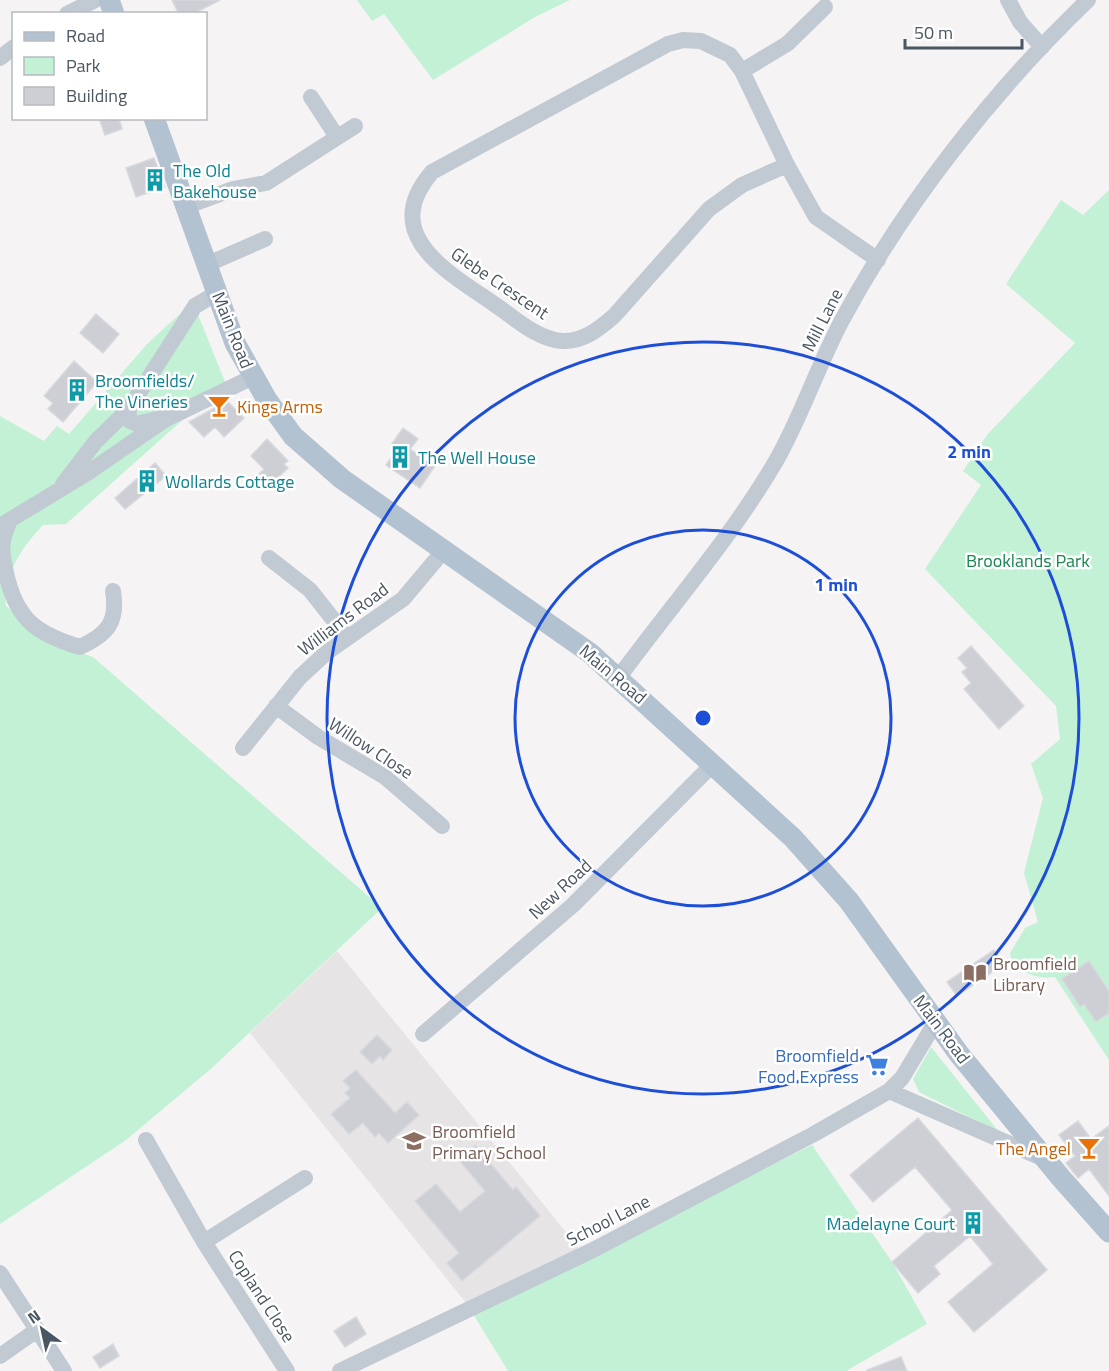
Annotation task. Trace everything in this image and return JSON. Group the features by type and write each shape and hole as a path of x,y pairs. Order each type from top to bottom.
{"main road":[{"name":"Main Road","path":"155,120 236,343 253,377 282,421 308,451 342,479 546,620 619,677 793,838 832,880 888,954 935,1023 1046,1160 1109,1232"}],"street":[{"path":"71,12 95,0"},
{"path":"1008,0 1020,22 1042,47"},
{"name":"Mill Lane","path":"619,677 708,560 766,476 791,434 841,323 878,260 969,132 1042,47 1088,0"},
{"path":"742,71 787,44 825,7"},
{"name":"Glebe Crescent","path":"787,165 725,196 709,209 614,316 600,329 574,340 562,341 538,333 442,268 420,244 414,228 413,214 419,191 432,172 668,44 683,40 701,41 730,55 742,71 787,165 816,217 878,260"},
{"path":"0,58 12,49"},
{"path":"311,97 337,137"},
{"path":"188,206 233,189 266,183 354,126"},
{"path":"208,264 265,239"},
{"path":"61,487 96,441 128,410 195,306 217,293"},
{"path":"113,591 116,606 111,625 96,640 80,647 50,637 23,616 11,596 0,544 5,523 183,410 253,377"},
{"path":"128,410 130,421 137,424 183,410"},
{"name":"Williams Road","path":"243,747 300,676 347,637 403,599 423,578 445,549"},
{"path":"269,558 310,590 347,637"},
{"name":"Willow Close","path":"276,706 318,737 384,777 442,826"},
{"name":"New Road","path":"423,1034 573,906 714,763"},
{"name":"School Lane","path":"342,1370 593,1250 814,1134 888,1091 902,1078 935,1023"},
{"path":"888,1091 1046,1160"},
{"name":"Copland Close","path":"146,1140 204,1242 287,1371"},
{"name":"Copland Close","path":"204,1242 305,1178"},
{"path":"0,1273 64,1371"},
{"path":"0,1356 37,1330"}],"shaded area":[{"name":"Broomfield Primary School","path":"337,951 579,1248 466,1303 250,1033"}],"green space":[{"path":"357,0 570,0 535,17 433,80 384,14 372,21"},
{"name":"Brooklands Park","path":"1109,190 1109,1060 1055,977 1037,976 1023,971 1012,965 1010,953 1025,928 1038,922 1024,873 1043,798 1031,764 1060,739 1056,706 925,569 981,485 963,471 987,435 1075,343 1006,284 1061,200 1083,215"},
{"path":"193,302 225,382 66,524 43,525 21,552 16,562 8,583 6,606 54,644 93,657 382,908 213,1067 126,1140 0,1224 0,416 44,441 57,426 69,434 148,343"},
{"path":"931,1047 999,1132 919,1092 913,1079"},
{"path":"812,1145 892,1262 927,1324 846,1371 508,1371 473,1314"}],"building":[{"path":"172,0 220,0 197,12 178,12"},
{"path":"100,120 120,120 122,129 105,135"},
{"name":"The Old Bakehouse","path":"154,158 165,187 136,197 126,168"},
{"path":"96,314 119,334 103,353 80,333"},
{"name":"Broomfields/ The Vineries","path":"74,361 97,382 63,422 48,409 53,403 44,396"},
{"name":"Kings Arms","path":"227,401 244,418 224,437 215,427 204,437 189,422"},
{"name":"The Well House","path":"403,428 418,439 410,449 435,466 420,488 386,465 397,449 391,445"},
{"path":"267,439 288,461 284,464 288,468 266,489 255,478 264,469 251,456"},
{"name":"Wollards Cottage","path":"155,463 166,476 125,509 115,498"},
{"path":"971,646 1024,706 999,729 964,689 971,683 962,672 967,668 958,658"},
{"name":"Broomfield Library","path":"994,950 1004,964 957,996 947,982"},
{"path":"1089,961 1109,991 1109,1013 1096,1022 1084,1004 1080,1007 1062,979"},
{"path":"377,1035 392,1050 383,1060 380,1056 372,1064 360,1052"},
{"path":"356,1070 395,1113 407,1102 419,1115 388,1143 379,1133 375,1137 363,1123 349,1134 331,1114 350,1098 345,1093 350,1088 343,1081"},
{"name":"Madelayne Court","path":"918,1118 1047,1270 974,1332 948,1302 993,1264 970,1236 934,1266 940,1274 918,1293 892,1262 952,1210 915,1167 873,1202 850,1175"},
{"name":"The Angel","path":"1078,1121 1091,1139 1109,1126 1109,1196 1089,1169 1078,1178 1066,1163 1075,1156 1059,1135"},
{"path":"475,1145 513,1190 516,1187 540,1216 462,1281 447,1263 459,1253 415,1201 436,1184 460,1212 485,1191 458,1159"},
{"path":"356,1317 366,1334 345,1347 334,1331"},
{"path":"113,1344 119,1356 100,1368 93,1357"},
{"path":"901,1357 907,1371 867,1371 867,1370"}],"place":[{"name":"The Old Bakehouse","path":"155,180"},
{"name":"Broomfields/ The Vineries","path":"77,390"},
{"name":"Kings Arms","path":"219,406"},
{"name":"The Well House","path":"400,457"},
{"name":"Wollards Cottage","path":"147,481"},
{"name":"Broomfield Library","path":"975,973"},
{"name":"Broomfield Food Express","path":"877,1065"},
{"name":"Broomfield Primary School","path":"414,1141"},
{"name":"The Angel","path":"1089,1148"},
{"name":"Madelayne Court","path":"973,1223"}]}
